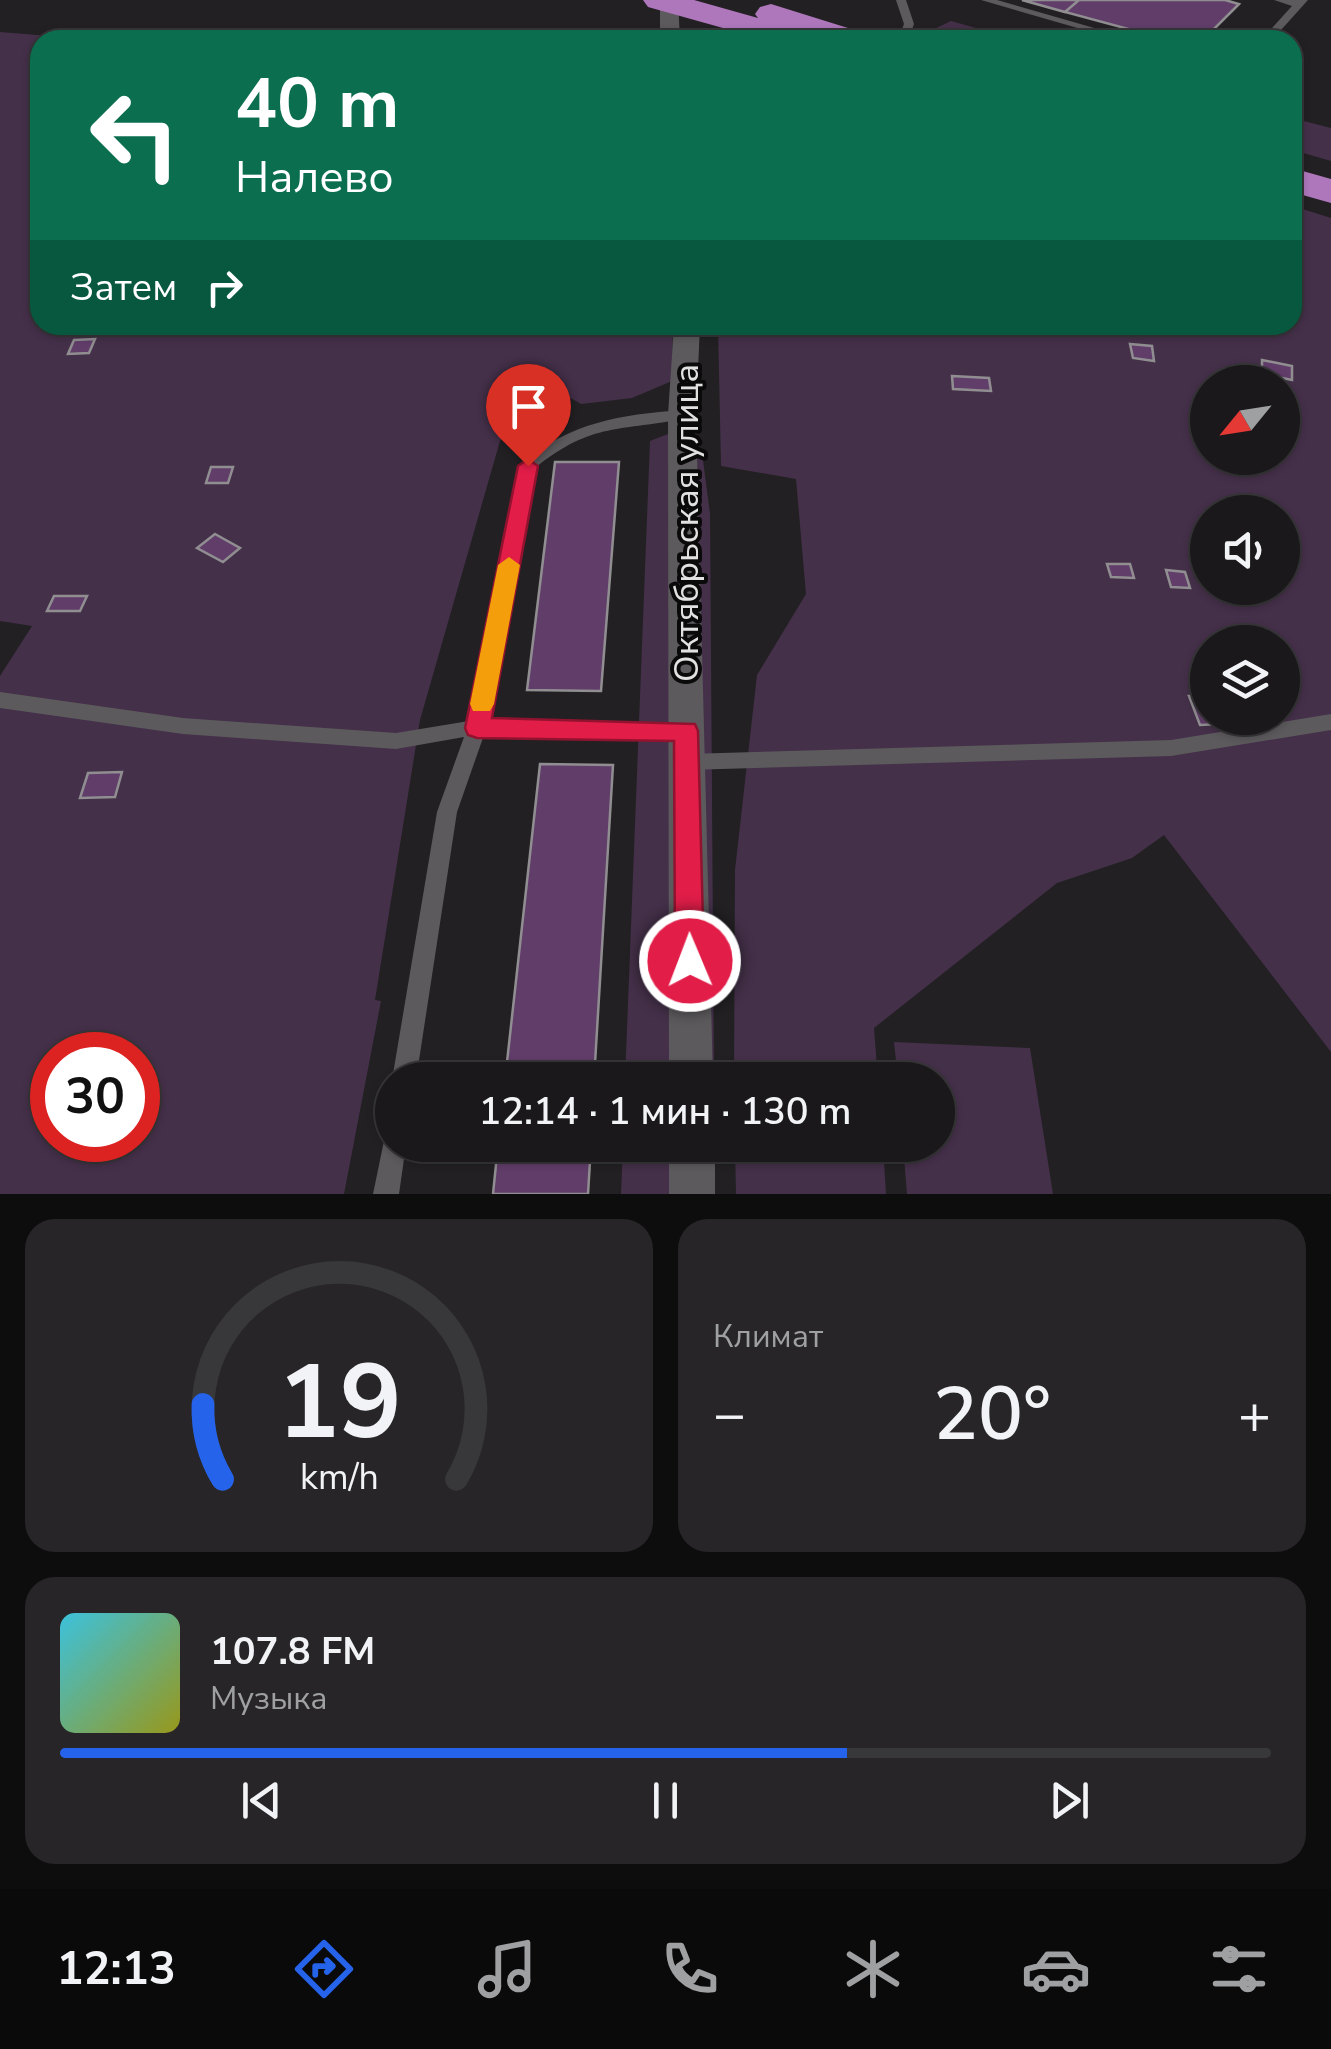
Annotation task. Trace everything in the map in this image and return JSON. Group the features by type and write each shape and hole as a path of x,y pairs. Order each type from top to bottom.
{"highway":[{"path":"720,0 819,30"},
{"path":"666,1 769,30"},
{"path":"1302,182 1331,191"}],"street":[{"path":"666,1 669,30"},
{"path":"752,30 762,28"},
{"name":"Октябрьская улица","path":"686,335 682,415 691,1062"},
{"path":"692,1162 692,1194"}],"lane":[{"path":"901,0 909,24 907,30"},
{"path":"986,0 1095,30"},
{"path":"1279,0 1301,2"},
{"path":"1275,30 1301,2"},
{"path":"407,1062 447,812 477,728 528,466 555,442 589,428 624,419 682,415"},
{"path":"0,700 183,726 396,741 477,728 686,747 1171,748 1331,722"},
{"path":"386,1194 391,1162"}],"shaded area":[{"path":"951,21 983,30 932,30"},
{"path":"0,32 30,34 30,335 673,335 672,381 632,398 581,404 548,385 532,409 500,441 420,720 375,1000 381,1001 344,1194 0,1194 0,676 32,626 0,621"},
{"path":"1302,121 1331,128 1331,161 1302,153"},
{"path":"1302,209 1331,218 1331,1052 1164,835 1132,858 1057,883 874,1028 877,1062 734,1062 735,870 757,675 806,594 796,479 721,466 718,335 1302,335"},
{"path":"668,434 702,452 710,514 714,1062 626,1062 650,441"},
{"path":"894,1042 1030,1048 1053,1194 907,1194 904,1162 955,1162 955,1062 896,1062"},
{"path":"622,1162 715,1162 715,1194 621,1194"},
{"path":"735,1162 884,1162 886,1194 736,1194"}],"building":[{"path":"1022,0 1079,0 1065,12"},
{"path":"1079,0 1225,0 1239,4 1213,30 1132,30 1065,12"},
{"path":"95,339 89,353 68,354 74,340"},
{"path":"1130,344 1152,346 1154,361 1133,358"},
{"path":"952,376 989,378 991,391 953,389"},
{"path":"555,462 619,462 601,691 527,690"},
{"path":"211,467 233,467 228,483 206,483"},
{"path":"215,534 240,548 223,562 197,548"},
{"path":"1107,564 1130,564 1134,578 1111,577"},
{"path":"1166,570 1185,572 1190,588 1171,587"},
{"path":"54,596 87,596 80,611 47,611"},
{"path":"540,764 613,765 595,1062 507,1062"},
{"path":"122,772 115,797 80,798 88,773"},
{"path":"496,1162 590,1162 588,1194 493,1194"}],"slow traffic":[{"path":"482,704 509,565"}],"route":[{"path":"528,466 477,728 686,731 690,961"}]}
